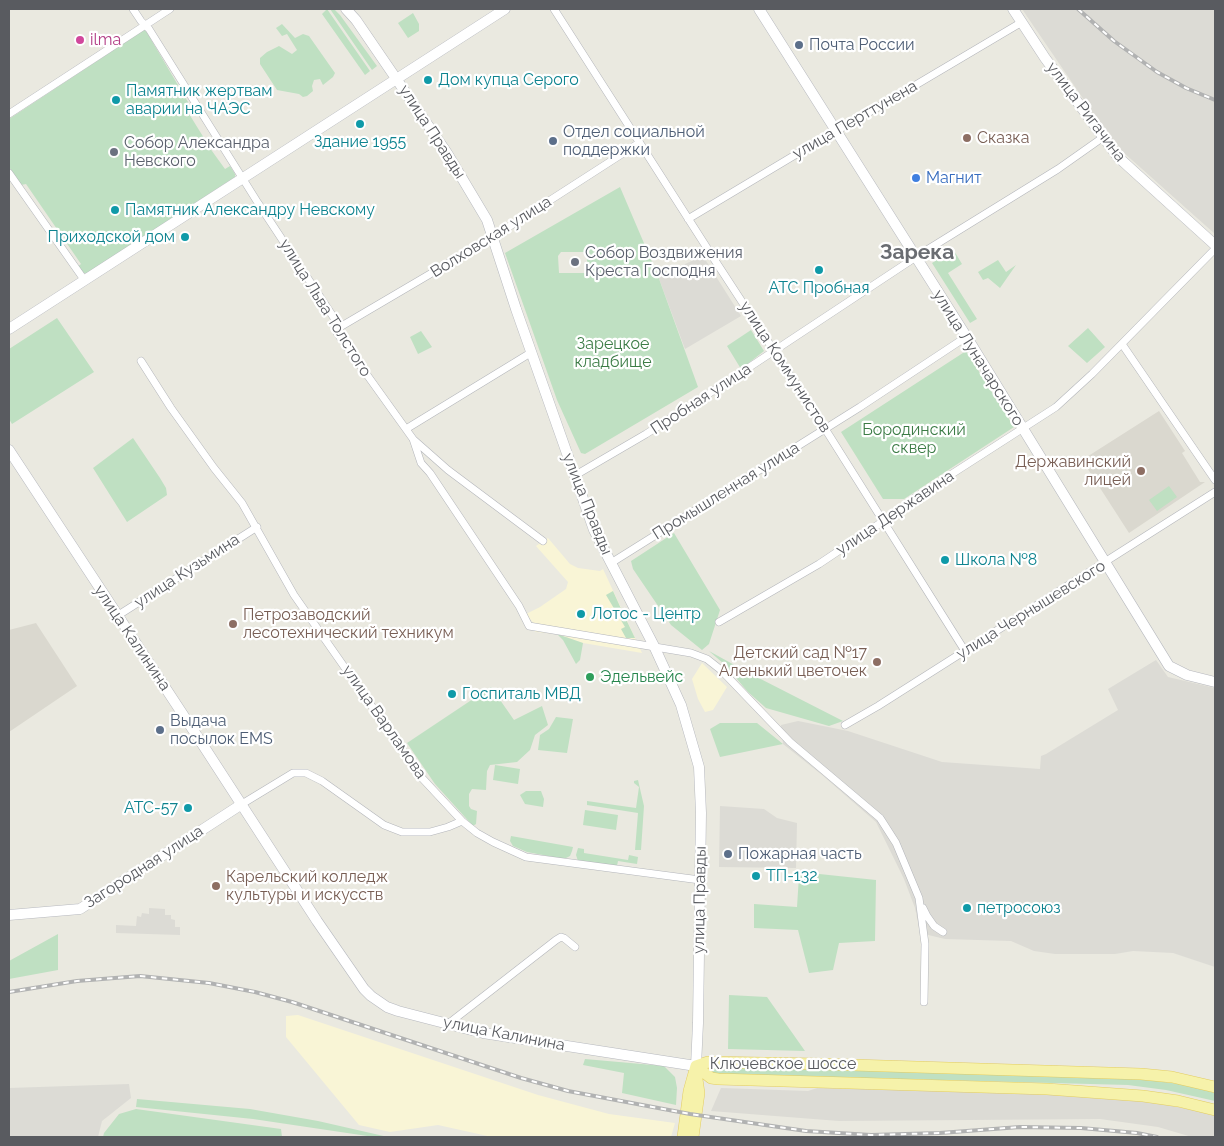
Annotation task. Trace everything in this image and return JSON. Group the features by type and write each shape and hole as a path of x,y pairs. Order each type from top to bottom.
{"main road":[{"name":"улица Правды","path":"346,9 356,20 447,153 487,220 516,309 594,530 654,646 681,705 699,767 701,813 696,1066"},
{"path":"9,329 505,9"},
{"name":"улица Луначарского","path":"759,9 916,257 1169,666 1187,675 1215,682"},
{"name":"улица Ригачина","path":"1013,9 1045,58 1102,138 1118,157 1215,245"},
{"name":"улица Калинина","path":"9,450 242,804 317,922 364,989 371,996 387,1007 483,1033 696,1066"},
{"name":"Загородная улица","path":"9,915 80,909 242,804"},
{"name":"Ключевское шоссе","path":"696,1066 708,1062 737,1062 1093,1072 1172,1077 1215,1087"},
{"path":"683,1137 689,1091 696,1066"},
{"path":"694,1137 699,1093 696,1066"},
{"name":"Ключевское шоссе","path":"696,1066 711,1078 718,1079 1085,1092 1142,1096 1178,1101 1215,1110"}],"street":[{"name":"улица Льва Толстого","path":"133,9 141,21 146,24 242,178 340,327 337,333 406,429 413,440 421,462 519,606 528,626 654,646 691,653 707,659 721,670 790,742 880,818 896,843 919,898"},
{"path":"9,114 170,9"},
{"name":"улица Коммунистов","path":"554,9 774,352 825,428 965,651"},
{"name":"улица Перттунена","path":"688,219 1022,22"},
{"name":"Пробная улица","path":"574,476 646,434 774,352 916,257 1058,169 1102,138"},
{"name":"Волховская улица","path":"340,327 493,237 639,143"},
{"path":"9,173 84,281"},
{"name":"улица Державина","path":"719,622 816,566 916,497 1056,407 1074,392 1215,249"},
{"name":"Промышленная улица","path":"611,563 966,338"},
{"path":"1122,344 1215,480"},
{"path":"406,429 532,352"},
{"name":"улица Варламова","path":"141,361 171,408 242,503 294,595 422,778 462,822 493,842 526,857 700,880"},
{"path":"413,440 448,470 543,541"},
{"name":"улица Чернышевского","path":"845,724 878,706 1215,492"},
{"name":"улица Кузьмина","path":"118,616 257,527"},
{"path":"242,804 293,772 306,772 322,781 384,825 402,832 440,830 462,822"},
{"path":"919,898 931,922 943,932"},
{"path":"919,898 925,944 924,1002"},
{"path":"448,1024 556,940 561,937 564,938 575,947"}],"shaded area":[{"path":"1022,9 1215,9 1215,234 1114,144"},
{"path":"703,256 741,316 685,349 658,276"},
{"name":"Державинский лицей","path":"1159,411 1185,451 1182,453 1200,482 1205,482 1129,533 1082,460"},
{"path":"548,538 570,564 578,568 600,571 603,569 642,653 583,643 557,634 535,632 534,624 526,614 566,589 568,582 536,546"},
{"path":"36,623 77,686 9,732 9,630"},
{"path":"1156,660 1168,677 1215,688 1215,967 1173,953 1133,951 1115,954 1055,954 1034,951 1011,941 945,939 920,933 915,908 904,879 876,822 783,744 781,725 798,721 848,731 942,762 1040,769 1041,756 1118,710 1108,689"},
{"path":"702,663 727,687 713,710 705,712 698,699 692,679"},
{"path":"720,806 764,809 777,818 797,823 796,868 719,867"},
{"path":"149,908 165,909 165,915 171,915 171,919 175,920 175,927 180,927 180,935 116,933 116,925 136,926 137,916 141,917 142,913 149,914"},
{"path":"298,1015 538,1095 609,1114 675,1123 671,1137 492,1137 438,1125 390,1132 359,1125 286,1037 286,1016"},
{"path":"129,1084 131,1098 102,1121 98,1137 9,1137 9,1088"},
{"path":"721,1088 808,1091 817,1088 1046,1093 1155,1102 1215,1115 1215,1137 1192,1137 1158,1127 1100,1119 839,1121 711,1111"}],"green space":[{"path":"327,9 370,71 365,75 322,14"},
{"path":"330,9 334,9 340,15 377,66 372,70"},
{"path":"413,13 419,24 419,31 408,38 398,23"},
{"path":"282,24 295,38 303,34 309,36 335,73 323,85 320,79 314,80 313,91 307,96 303,97 299,94 277,90 260,64 260,58 279,46 292,54 297,50 287,34 282,36 276,28"},
{"path":"144,30 188,102 186,109 212,151 225,169 230,166 235,177 88,273 82,273 77,267 81,264 26,184 21,185 9,167 9,119"},
{"name":"Зарецкое кладбище","path":"620,187 658,276 698,387 585,454 581,453 557,400 505,253","holes":["561,252 587,252 587,273 559,273 558,256"]},
{"path":"953,249 962,264 948,273 977,319 970,323 932,263"},
{"path":"998,260 1006,272 1016,265 1000,288 988,278 983,280 978,272"},
{"path":"57,318 94,372 12,424 9,419 9,349"},
{"path":"1088,328 1105,347 1087,363 1068,346"},
{"path":"751,330 764,351 741,369 727,346"},
{"path":"421,331 432,347 418,354 410,337"},
{"name":"Бородинский сквер","path":"966,351 1014,427 904,499 883,499 841,432"},
{"path":"133,438 166,488 167,495 127,522 93,468"},
{"path":"1169,486 1177,497 1157,511 1149,500"},
{"path":"674,533 720,610 709,644 702,650 671,625 633,569 631,561"},
{"path":"613,591 635,638 626,638 621,629 625,627 606,595"},
{"path":"557,634 583,643 580,660 576,664 563,640"},
{"path":"709,651 843,721 829,726 766,708"},
{"path":"491,687 514,720 542,706 548,725 535,735 530,750 517,762 490,765 487,771 486,790 472,789 469,794 469,806 477,811 476,824 473,826 435,784 407,743"},
{"path":"556,717 573,719 567,753 538,750 540,735 549,729"},
{"path":"720,723 757,723 783,744 720,757 710,729"},
{"path":"495,765 520,769 518,784 493,780"},
{"path":"638,780 644,806 641,850 635,850 638,813 587,805 587,801 636,808 639,787 634,781"},
{"path":"526,791 541,791 544,799 543,807 525,804 520,795"},
{"path":"585,810 618,815 616,830 583,825"},
{"path":"511,836 573,847 570,856 564,859 527,852 513,846 510,841"},
{"path":"578,848 584,849 584,853 628,860 629,855 638,857 637,864 618,861 617,866 578,861 576,855"},
{"path":"810,873 876,880 875,941 839,943 833,970 809,973 798,930 754,928 754,904 797,907 799,876"},
{"path":"58,934 58,970 9,979 9,961"},
{"path":"729,995 767,997 805,1051 728,1049"},
{"path":"585,1059 664,1066 675,1077 677,1088 676,1105 622,1093 624,1073 583,1065"},
{"path":"712,1065 1143,1079 1193,1086 1215,1093 1215,1101 1166,1090 1128,1085 711,1074 707,1070"},
{"path":"137,1099 250,1109 318,1121 388,1137 374,1137 253,1119 136,1107"},
{"path":"136,1109 281,1129 282,1137 103,1137 119,1114"}],"railway":[{"path":"1078,9 1114,41 1157,72 1186,88 1215,100"},
{"path":"9,992 77,981 140,976 209,983 292,1002 521,1078 568,1091 690,1114 806,1131 871,1135 940,1133 1020,1127 1081,1128 1137,1133 1157,1137"}],"place":[{"name":"ilma","path":"80,40"},
{"name":"Почта России","path":"799,45"},
{"name":"Дом купца Серого","path":"428,80"},
{"name":"Памятник жертвам аварии на ЧАЭС","path":"116,100"},
{"name":"Здание 1955","path":"360,124"},
{"name":"Сказка","path":"967,138"},
{"name":"Отдел социальной поддержки","path":"553,141"},
{"name":"Собор Александра Невского","path":"114,152"},
{"name":"Магнит","path":"916,178"},
{"name":"Памятник Александру Невскому","path":"115,210"},
{"name":"Приходской дом","path":"185,237"},
{"name":"Собор Воздвижения Креста Господня","path":"575,262"},
{"name":"АТС Пробная","path":"819,270"},
{"name":"Державинский лицей","path":"1141,471"},
{"name":"Школа №8","path":"945,560"},
{"name":"Лотос - Центр","path":"581,614"},
{"name":"Петрозаводский лесотехнический техникум","path":"233,624"},
{"name":"Детский сад №17 Аленький цветочек","path":"877,662"},
{"name":"Эдельвейс","path":"590,677"},
{"name":"Госпиталь МВД","path":"452,694"},
{"name":"Выдача посылок EMS","path":"160,730"},
{"name":"АТС-57","path":"188,808"},
{"name":"Пожарная часть","path":"728,854"},
{"name":"ТП-132","path":"756,876"},
{"name":"Карельский колледж культуры и искусств","path":"216,886"},
{"name":"петросоюз","path":"967,908"}],"district":[{"name":"Зарека","path":"917,253"}]}
